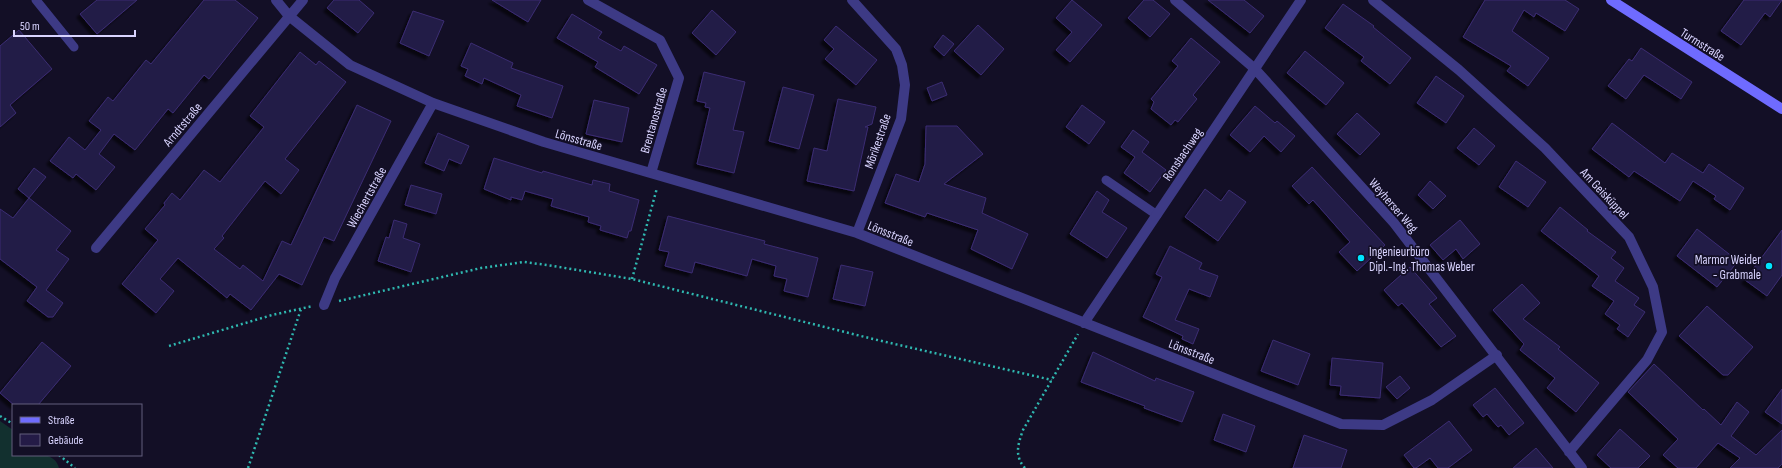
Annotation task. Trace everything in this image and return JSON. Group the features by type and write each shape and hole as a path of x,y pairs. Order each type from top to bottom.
{"main road":[{"name":"Turmstraße","path":"1611,0 1782,109"}],"street":[{"name":"Lönsstraße","path":"276,0 289,16 350,65 433,103 544,142 857,233 1341,424 1383,425 1432,400 1497,355"},
{"name":"Arndtstraße","path":"96,248 303,0"},
{"name":"Brentanostraße","path":"588,0 660,40 679,78 656,175"},
{"name":"Mörikestraße","path":"852,0 896,49 902,65 905,85 900,119 857,233"},
{"name":"Weyherser Weg","path":"1175,0 1255,69 1394,223 1497,355 1582,468"},
{"name":"Ronsbachweg","path":"1084,323 1301,0"},
{"name":"Am Geisküppel","path":"1373,0 1459,70 1544,148 1629,237 1653,287 1662,332 1647,360 1569,452"},
{"name":"Wiechertstraße","path":"324,305 335,278 433,103"}],"lane":[{"path":"36,0 74,47"},
{"path":"1106,180 1157,215"}],"path":[{"path":"632,279 656,175"},
{"path":"169,346 238,324 301,308 324,305 481,268 524,262 632,279 873,339 1052,380"},
{"path":"248,468 301,308"},
{"path":"1025,468 1018,454 1018,442 1023,430 1075,339"},
{"path":"0,416 12,423"},
{"path":"59,456 75,468"}],"green space":[{"path":"0,421 12,429 12,456 46,456 52,458 59,468 0,468"}],"building":[{"path":"97,0 137,0 97,34 80,14"},
{"path":"204,0 235,0 258,18 209,79 204,75 173,113 168,109 135,150 114,134 99,154 115,167 96,190 76,174 73,178 50,161 69,137 85,150 101,130 89,121 108,97 113,101 146,60 151,64"},
{"path":"334,0 359,0 374,13 358,33 327,8"},
{"path":"492,0 541,0 528,22"},
{"path":"1072,0 1102,25 1070,62 1056,50 1072,32 1056,18"},
{"path":"1144,0 1153,0 1170,14 1150,37 1128,18"},
{"path":"1208,0 1244,0 1264,16 1250,33"},
{"path":"1485,0 1565,0 1579,9 1565,31 1536,13 1534,17 1524,10 1512,31 1549,58 1528,86 1507,71 1511,66 1463,37"},
{"path":"1744,0 1782,0 1770,17 1765,13 1741,45 1721,31"},
{"path":"1343,4 1374,26 1373,27 1411,58 1390,84 1361,61 1364,57 1325,28"},
{"path":"712,10 736,32 716,55 692,33"},
{"path":"413,11 444,21 429,56 400,43"},
{"path":"572,14 602,32 598,38 621,51 624,46 657,65 639,94 595,67 598,62 557,38"},
{"path":"978,25 1004,49 981,75 954,51"},
{"path":"836,26 877,60 856,85 825,59 834,49 824,40"},
{"path":"19,30 52,69 10,105 16,113 0,127 0,46"},
{"path":"943,35 954,44 944,56 934,47"},
{"path":"1191,38 1220,62 1193,95 1197,99 1178,122 1175,120 1171,125 1151,109 1154,102 1151,99 1178,66 1172,61"},
{"path":"471,43 513,63 511,68 563,86 552,118 517,106 521,95 484,78 482,84 465,76 468,69 461,66"},
{"path":"1641,48 1692,82 1681,99 1644,75 1626,99 1608,86 1629,59 1632,61"},
{"path":"1305,51 1344,83 1326,105 1287,73"},
{"path":"300,52 316,65 319,61 346,82 285,159 299,170 281,194 265,181 222,236 224,238 214,249 240,269 243,265 263,281 282,241 291,245 357,105 391,121 334,241 324,237 302,285 279,274 251,310 230,294 227,298 178,258 160,279 174,291 156,313 122,284 158,240 145,229 165,205 164,203 172,193 180,200 204,170 220,182 264,127 250,116"},
{"path":"704,72 745,82 733,130 744,132 734,173 697,164 710,108 705,107 706,103 697,101"},
{"path":"1436,76 1464,96 1446,123 1417,103"},
{"path":"942,82 947,95 932,101 927,88"},
{"path":"783,87 814,95 799,149 769,141"},
{"path":"838,99 876,107 872,124 865,127 868,127 854,191 807,181 814,148 827,151"},
{"path":"594,100 629,108 622,142 586,134"},
{"path":"1082,105 1105,122 1089,144 1066,127"},
{"path":"1255,106 1275,123 1277,121 1295,136 1281,152 1264,136 1250,152 1230,135"},
{"path":"1357,113 1380,134 1360,155 1337,134"},
{"path":"1612,123 1665,163 1672,153 1703,173 1709,164 1744,188 1730,210 1714,199 1716,196 1693,181 1680,201 1634,171 1629,177 1592,149"},
{"path":"926,126 957,126 983,154 944,184 986,198 982,213 1028,234 1012,269 971,249 978,230 927,213 925,217 885,203 896,174 919,182 925,164"},
{"path":"1474,128 1495,146 1479,165 1457,148"},
{"path":"1133,130 1149,142 1142,152 1166,170 1150,192 1124,173 1135,157 1121,147"},
{"path":"438,133 469,146 461,164 449,159 444,171 425,163"},
{"path":"494,158 542,173 543,171 592,185 593,180 610,184 609,191 639,200 631,231 629,231 627,238 600,230 601,226 588,222 589,217 551,206 553,199 525,191 522,200 511,197 511,200 484,189"},
{"path":"1516,161 1546,182 1528,207 1499,187"},
{"path":"1312,167 1385,245 1357,271 1339,252 1350,242 1313,200 1309,204 1292,186"},
{"path":"34,168 46,177 29,198 18,189"},
{"path":"1430,181 1446,196 1433,209 1418,195"},
{"path":"411,185 442,194 436,214 405,205"},
{"path":"1205,189 1221,201 1229,190 1246,202 1218,241 1185,217"},
{"path":"1097,191 1109,200 1102,212 1127,228 1107,258 1070,234"},
{"path":"29,198 71,231 56,250 69,259 46,290 63,303 53,317 48,317 27,301 37,287 0,259 0,209 13,218"},
{"path":"1560,207 1588,230 1587,231 1616,252 1611,258 1624,268 1615,281 1639,298 1634,305 1645,312 1628,337 1617,329 1620,325 1605,314 1614,301 1592,286 1599,276 1541,231"},
{"path":"668,216 765,241 764,244 818,258 808,297 784,291 787,279 774,276 776,266 752,259 747,276 695,262 692,273 665,266 669,252 659,250"},
{"path":"394,220 407,224 403,238 420,244 411,272 378,261 386,237 389,238"},
{"path":"1460,220 1480,244 1463,259 1456,249 1443,260 1430,245"},
{"path":"1697,229 1738,261 1717,287 1677,256"},
{"name":"Marmor Weider - Grabmale","path":"1782,230 1782,275 1767,296 1745,280"},
{"path":"1170,246 1202,263 1199,269 1218,276 1210,297 1189,289 1175,320 1199,329 1193,344 1182,339 1183,336 1143,317 1162,277 1156,274"},
{"path":"841,265 873,272 865,306 833,299"},
{"path":"1410,267 1437,298 1429,304 1456,336 1441,347 1402,303 1398,306 1384,290"},
{"path":"1522,284 1540,303 1523,319 1560,347 1558,349 1599,383 1576,412 1547,388 1555,378 1520,350 1524,344 1493,310"},
{"path":"1707,306 1753,347 1728,375 1723,375 1679,336"},
{"path":"1273,340 1310,354 1298,385 1261,371"},
{"path":"42,342 71,366 39,404 13,404 0,393"},
{"path":"1093,352 1155,381 1156,378 1194,392 1182,422 1144,408 1145,406 1081,382"},
{"path":"1332,358 1383,363 1380,398 1340,395 1341,386 1330,385"},
{"path":"1654,364 1721,425 1737,402 1749,412 1731,436 1756,455 1782,430 1782,464 1778,468 1730,468 1740,458 1718,443 1696,468 1678,468 1663,455 1678,439 1628,392"},
{"path":"1400,376 1410,388 1397,399 1386,387"},
{"path":"1495,388 1524,423 1509,435 1501,425 1498,427 1487,414 1483,417 1473,405"},
{"path":"1782,389 1782,424 1765,412"},
{"path":"1223,414 1255,426 1246,452 1214,440"},
{"path":"1449,421 1472,450 1448,468 1438,468 1430,458 1414,468 1404,455"},
{"path":"1620,429 1650,456 1638,468 1611,468 1597,455"},
{"path":"1304,435 1347,450 1341,468 1293,468"},
{"path":"1536,448 1553,468 1513,468"}],"place":[{"name":"Ingenieurbüro Dipl.-Ing. Thomas Weber","path":"1361,258"},
{"name":"Marmor Weider - Grabmale","path":"1769,266"}]}
